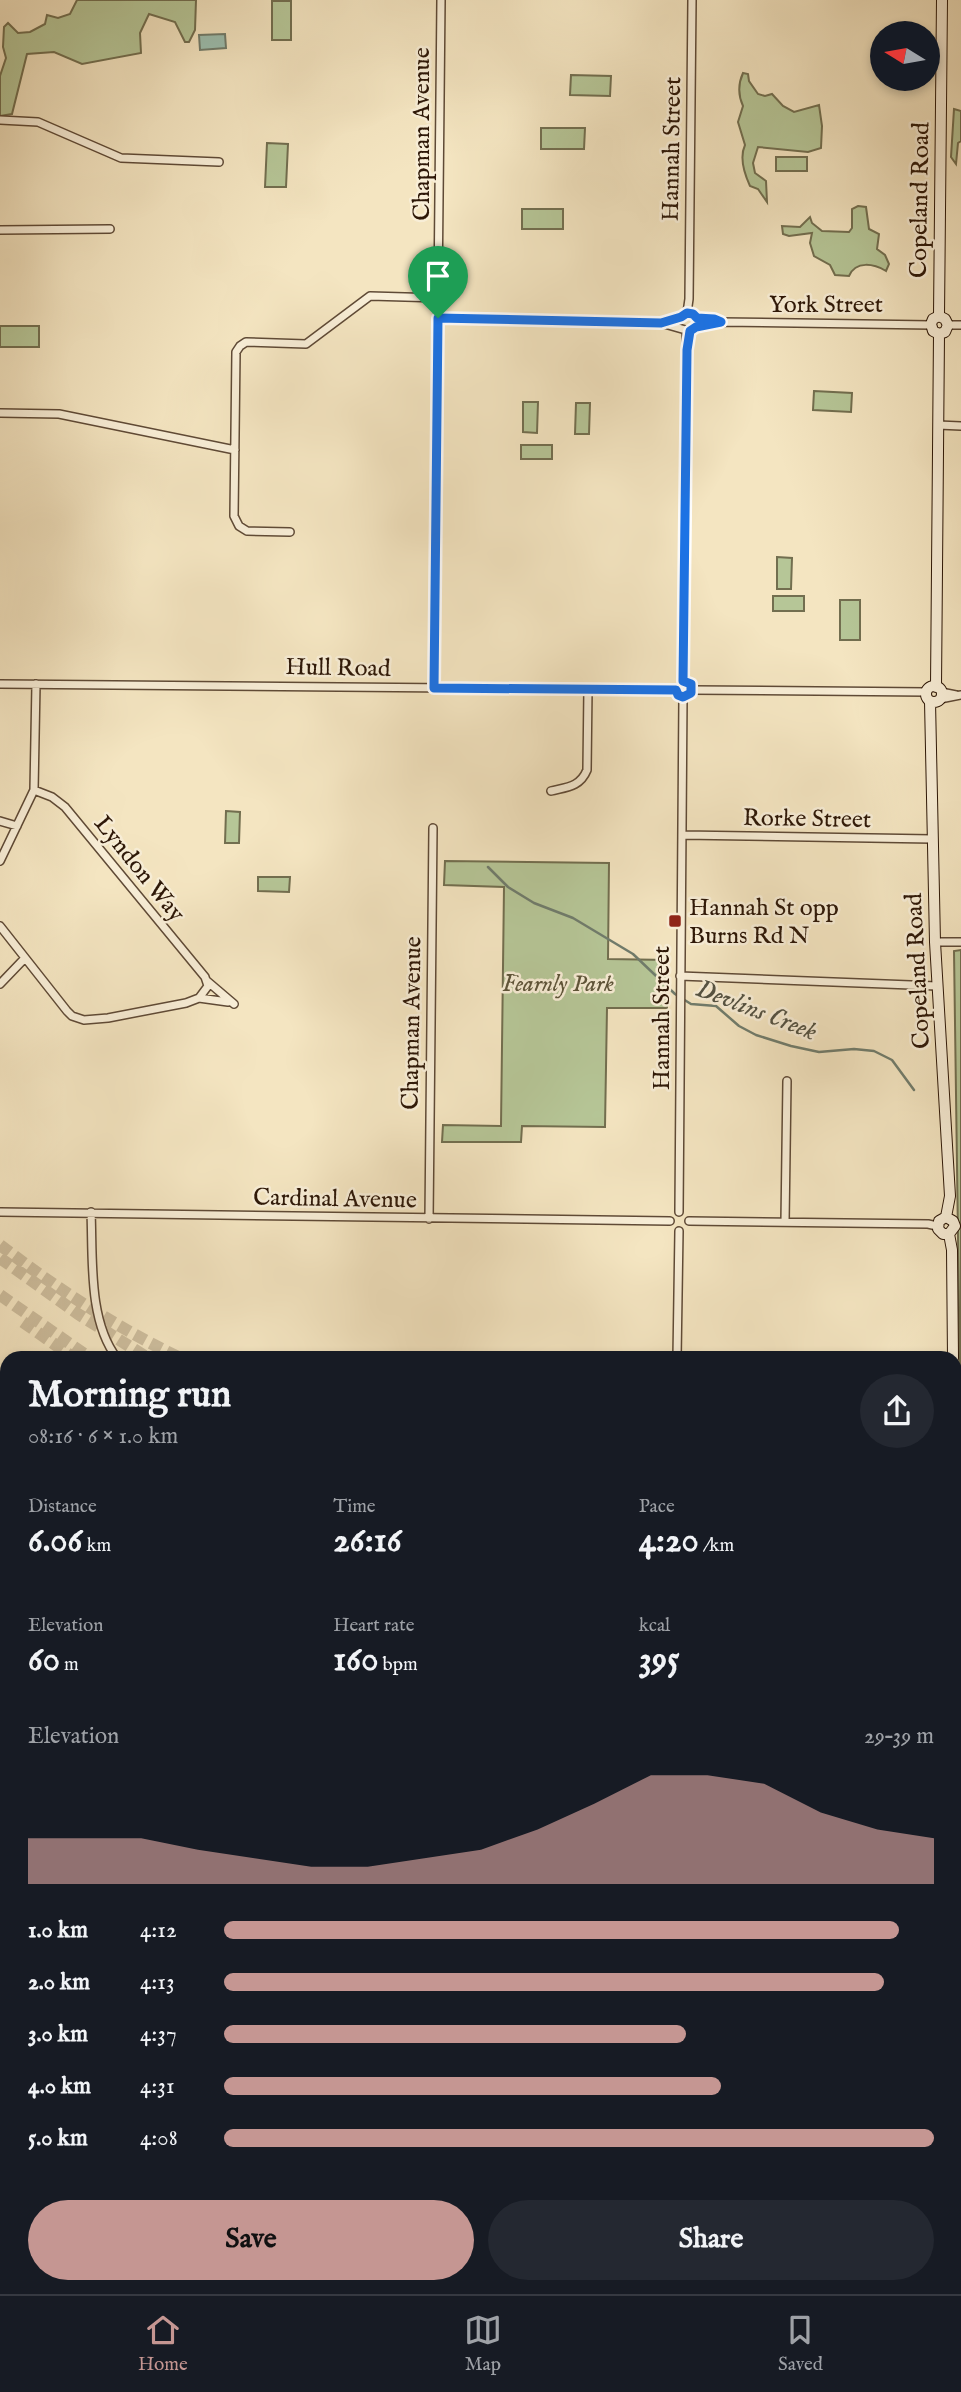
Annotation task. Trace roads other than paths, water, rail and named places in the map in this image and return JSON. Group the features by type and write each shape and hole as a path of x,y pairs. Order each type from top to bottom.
{"main road":[{"name":"Copeland Road","path":"939,316 942,0"},
{"path":"939,316 945,319 948,325 946,331 939,334 933,331 931,325 933,319 939,316"},
{"name":"Copeland Road","path":"939,334 932,839 937,986 949,1169 950,1196 946,1217"},
{"path":"946,1217 953,1220 955,1226 948,1234 941,1233 937,1226 939,1221 946,1217"},
{"path":"948,1234 952,1250 953,1351"}],"street":[{"name":"Chapman Avenue","path":"434,688 441,0"},
{"name":"Hannah Street","path":"689,315 692,0"},
{"path":"0,120 38,122 121,158 219,162"},
{"path":"0,230 110,229"},
{"path":"290,531 247,531 239,526 234,516 236,352 246,342 306,344 370,296 440,298"},
{"path":"683,681 689,315"},
{"path":"689,315 680,322 689,329"},
{"name":"York Street","path":"661,323 689,315 721,322"},
{"name":"York Street","path":"438,318 661,323 689,329 721,322 931,325"},
{"path":"948,325 961,325"},
{"path":"0,413 59,414 235,450"},
{"path":"938,425 961,426"},
{"path":"683,681 691,684 689,696 678,695 676,690 678,684 683,681"},
{"name":"Hull Road","path":"0,684 676,690"},
{"path":"0,861 34,790 36,684"},
{"path":"551,791 575,785 583,780 587,770 587,689"},
{"path":"692,690 961,695"},
{"name":"Hannah Street","path":"679,1212 683,697"},
{"name":"Lyndon Way","path":"0,926 68,1011 80,1020 108,1018 199,998 232,1003 208,982 65,807 52,797 34,790"},
{"path":"0,821 17,826"},
{"name":"Chapman Avenue","path":"429,1219 433,828"},
{"name":"Rorke Street","path":"683,835 932,839"},
{"path":"935,942 961,942"},
{"path":"0,984 25,958"},
{"path":"680,976 937,986"},
{"path":"199,998 207,989 208,982"},
{"path":"785,1222 787,1081"},
{"name":"Cardinal Avenue","path":"0,1212 670,1221"},
{"path":"91,1212 95,1302 112,1351"},
{"path":"679,1212 685,1214 689,1221 687,1227 679,1231 673,1229 670,1221 673,1214 679,1212"},
{"path":"689,1221 937,1226"},
{"path":"677,1351 679,1231"},
{"path":"161,2294 168,2294"}],"waterway":[{"name":"Devlins Creek","path":"488,867 508,887 534,903 573,918 633,954 675,994 691,1004 716,1006 739,1026 756,1035 791,1046 819,1052 854,1049 874,1051 892,1060 914,1090"}],"tunnel":[{"path":"0,1245 87,1306 167,1351"},
{"path":"0,1258 78,1314 137,1351"},
{"path":"0,1295 80,1351"},
{"path":"23,1322 64,1351"}],"place":[{"name":"Hannah St opp Burns Rd N","path":"675,921"}],"park label":[{"name":"Fearnly Park","path":"558,983"}]}
